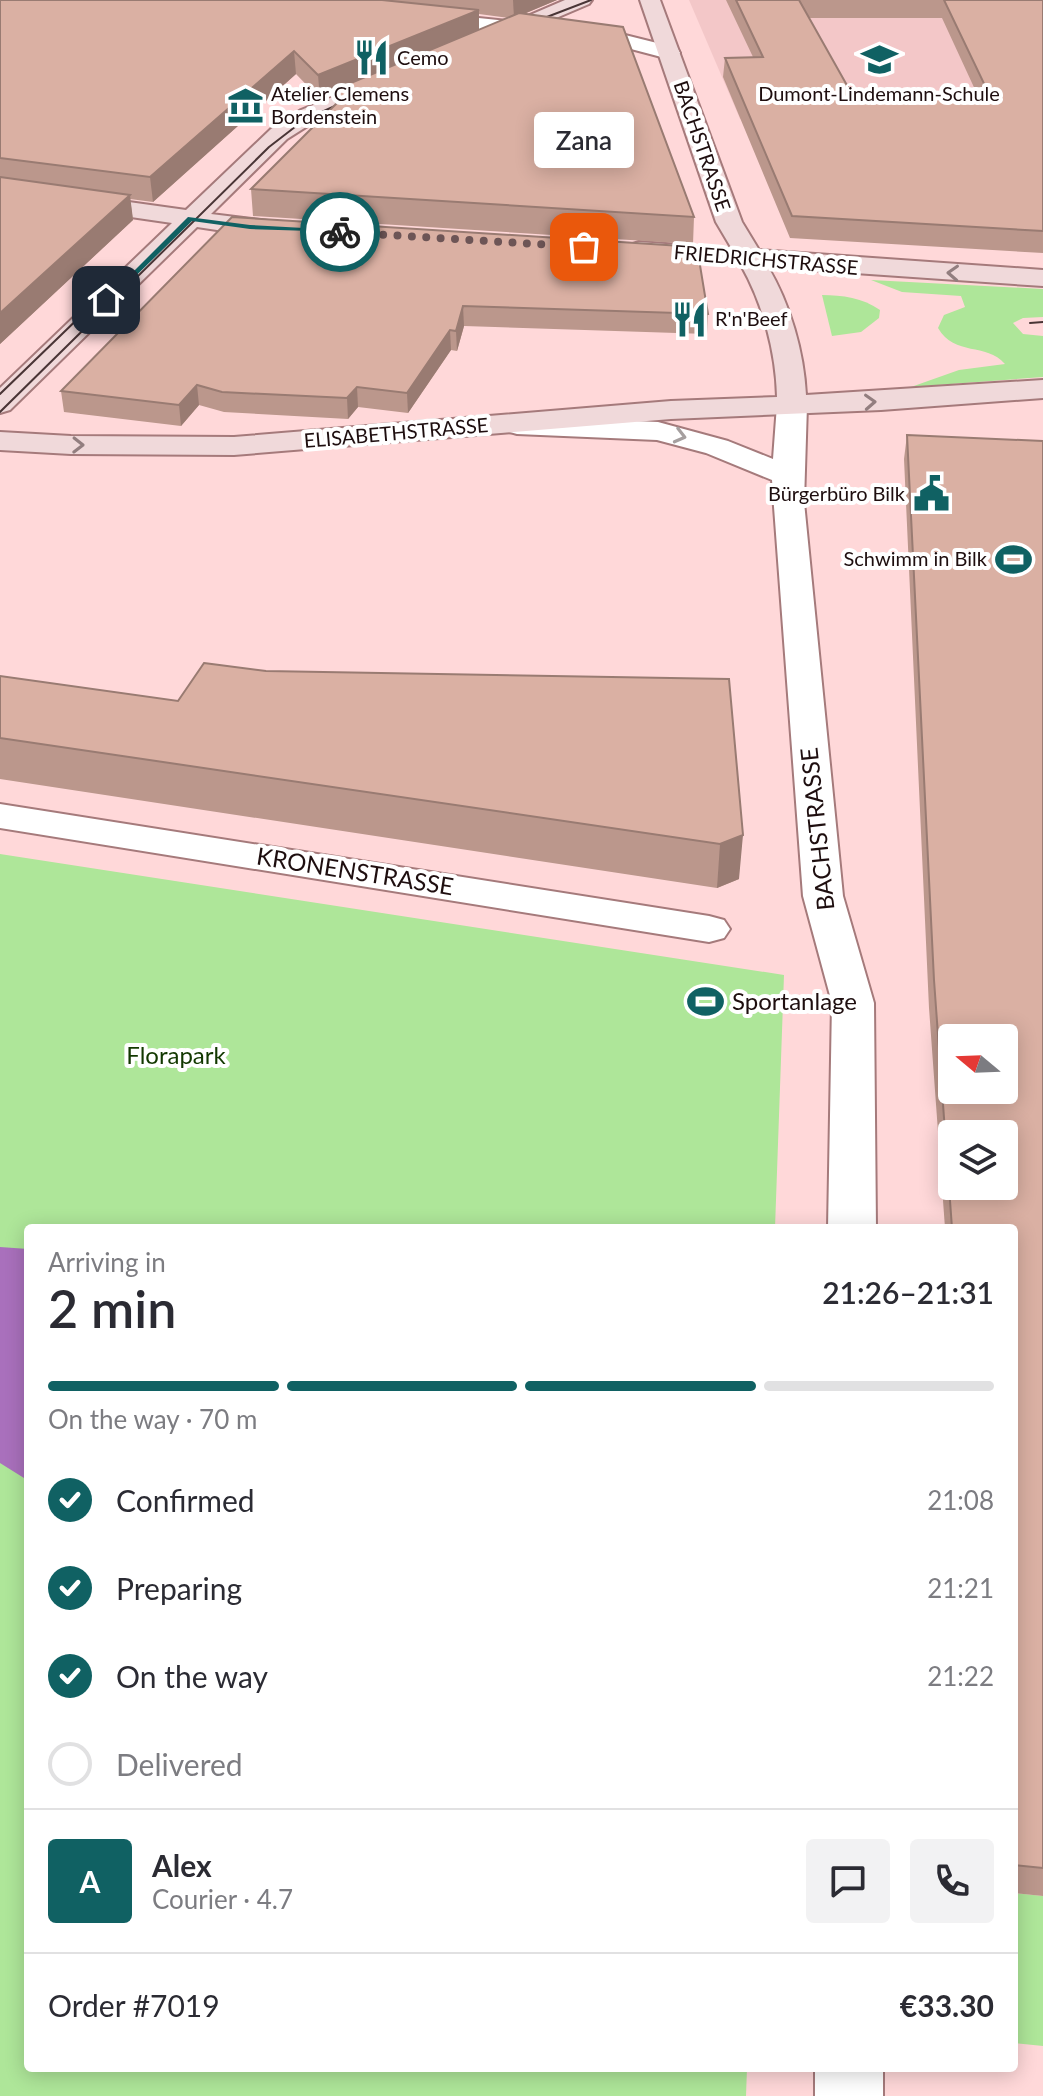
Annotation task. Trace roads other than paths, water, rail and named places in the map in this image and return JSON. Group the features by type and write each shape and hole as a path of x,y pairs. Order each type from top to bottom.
{"street":[{"path":"469,47 582,0"},
{"name":"BACHSTRASSE","path":"650,0 729,222 771,294 791,376 787,475 823,896 833,937 850,981 853,1003 852,1224"},
{"path":"401,16 613,38 669,53"},
{"path":"0,404 291,126 320,110 416,70"},
{"path":"0,191 196,219 300,230"},
{"name":"FRIEDRICHSTRASSE","path":"615,249 1043,278"},
{"path":"792,405 1043,389"},
{"name":"ELISABETHSTRASSE","path":"0,441 102,446 234,446 671,410 792,405"},
{"path":"491,424 658,431 717,447 787,475"},
{"name":"KRONENSTRASSE","path":"0,816 709,929"},
{"path":"849,2072 849,2096"}],"tram line":[{"path":"526,25 591,0"},
{"path":"0,412 269,147 304,120 357,96"},
{"path":"0,394 119,279"},
{"path":"1030,323 1043,322"}],"place":[{"name":"Cemo","path":"371,58"},
{"name":"Dumont-Lindemann-Schule","path":"879,59"},
{"name":"Atelier Clemens Bordenstein","path":"245,106"},
{"name":"Zana","path":"584,247"},
{"name":"R'n'Beef","path":"689,319"},
{"name":"Bürgerbüro Bilk","path":"931,494"},
{"name":"Schwimm in Bilk","path":"1013,559"},
{"name":"Sportanlage","path":"706,1002"}],"park label":[{"name":"Florapark","path":"176,1056"}]}
